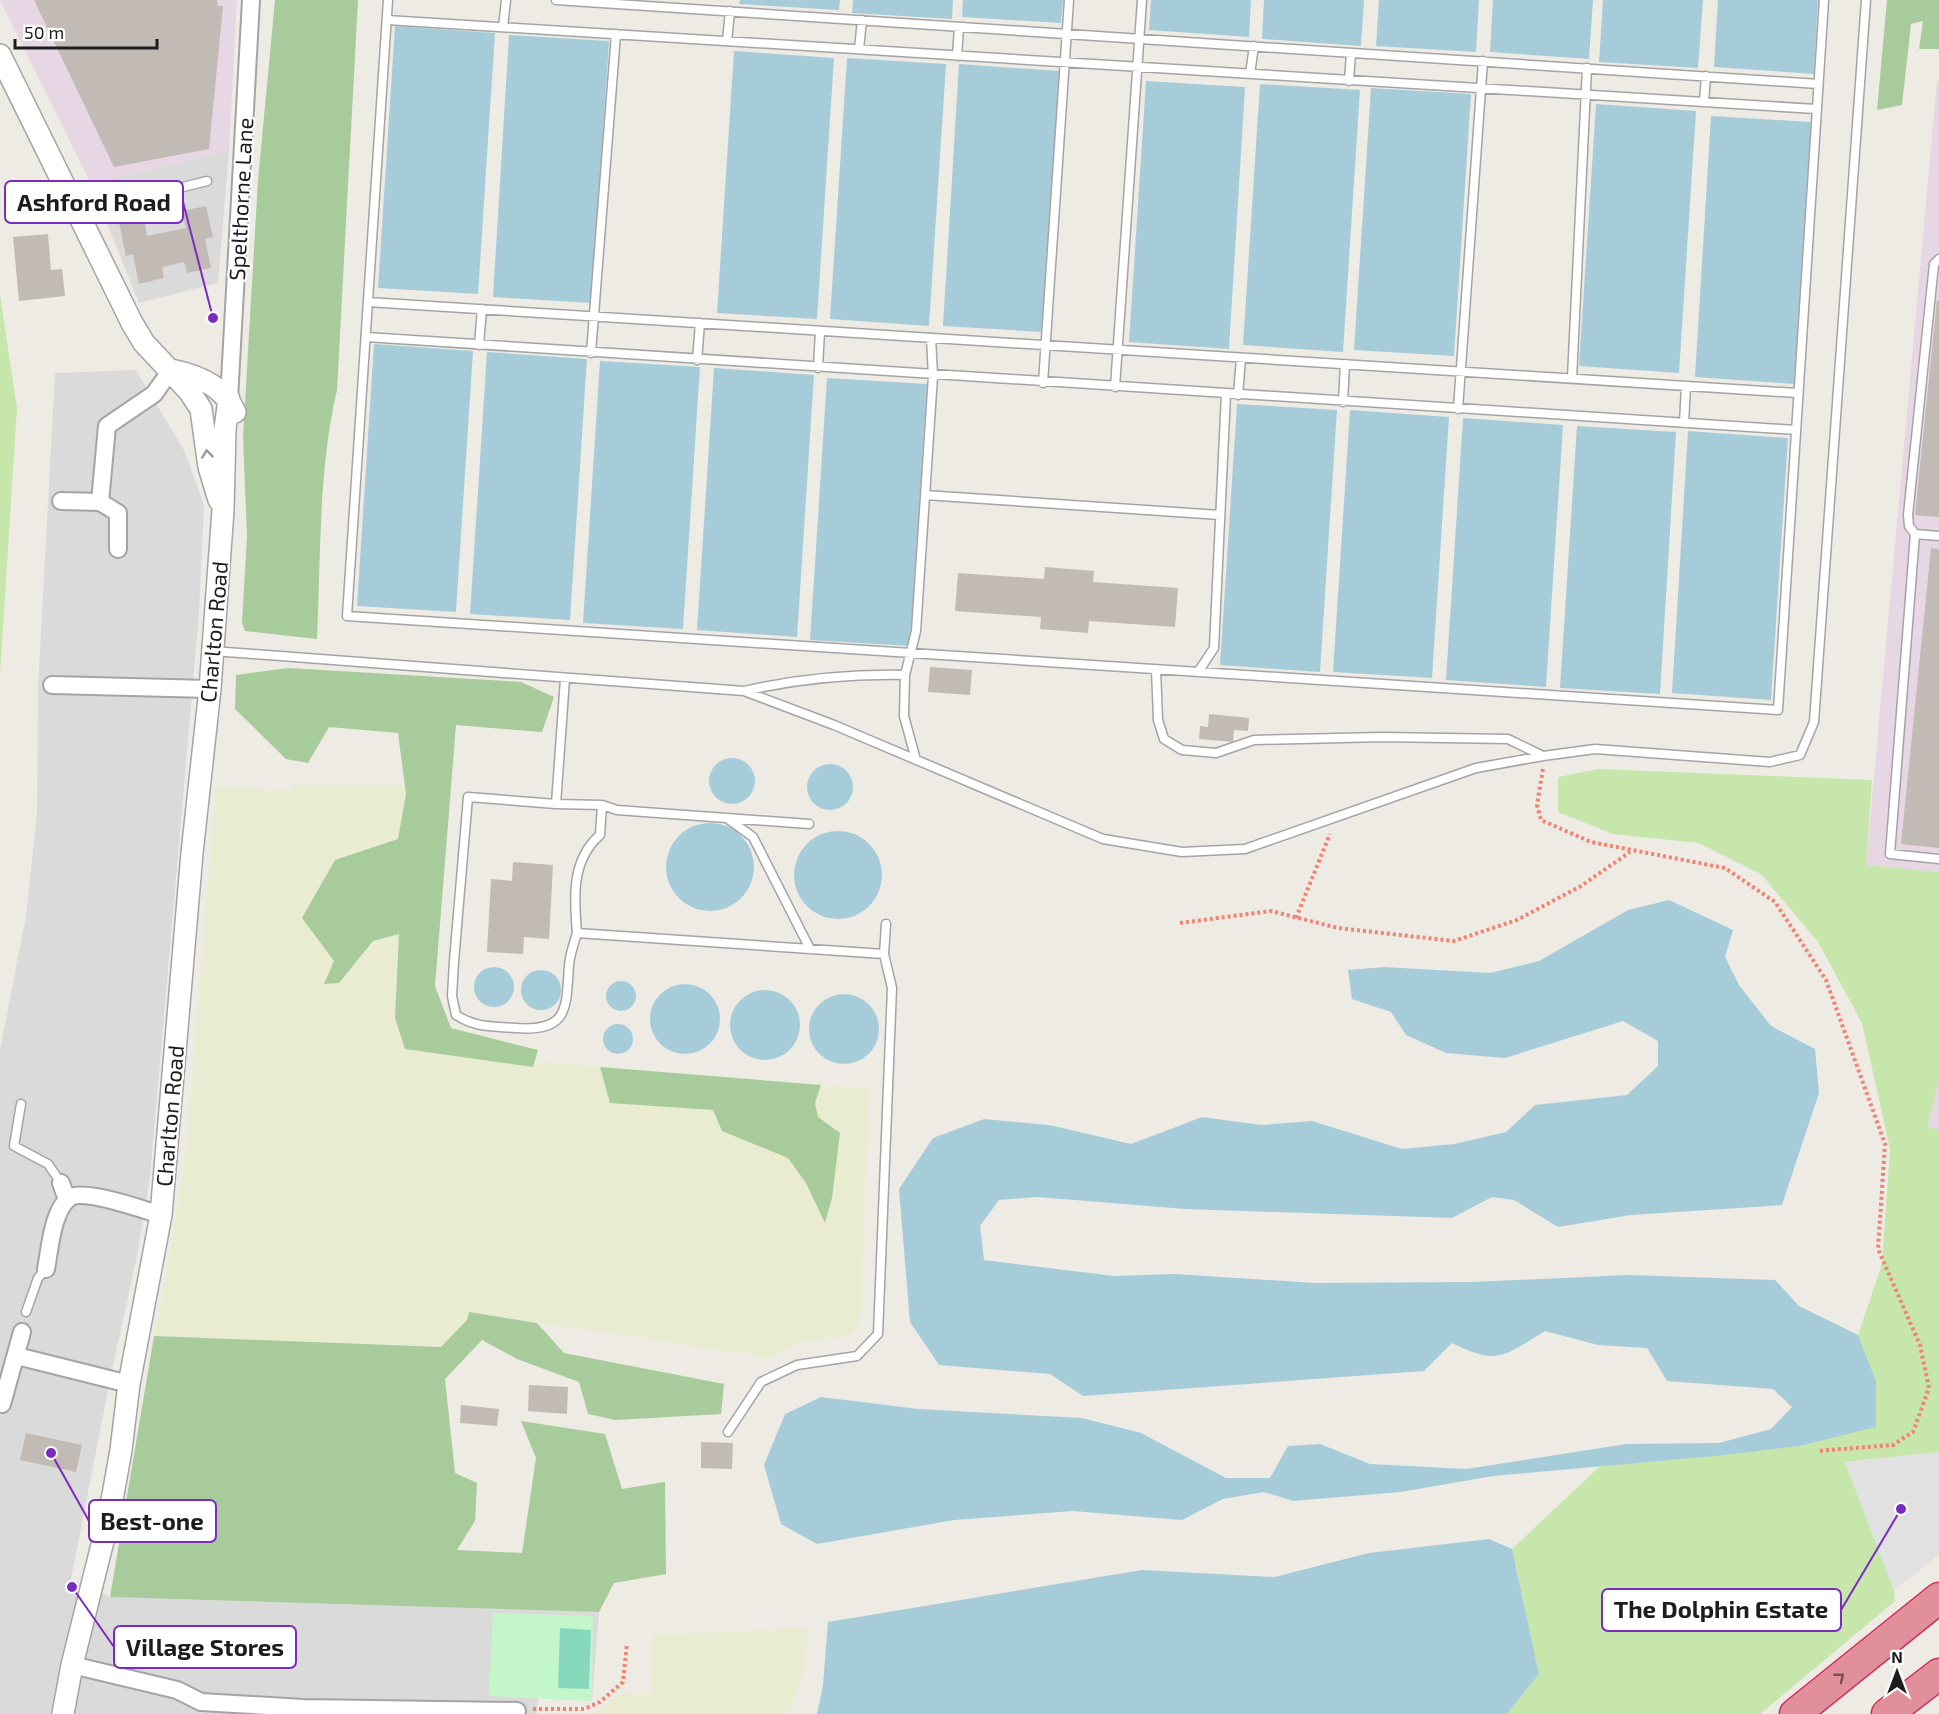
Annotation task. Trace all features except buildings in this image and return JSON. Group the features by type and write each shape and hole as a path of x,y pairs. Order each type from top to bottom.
{"highway":[{"path":"1795,1714 1939,1598"},
{"path":"1887,1714 1939,1674"}],"street":[{"name":"Spelthorne Lane","path":"229,399 250,0"},
{"path":"0,55 144,343 171,370 196,399 201,409 209,467 223,510"},
{"path":"171,370 193,376 218,389 229,399"},
{"path":"100,502 107,426 154,394 171,370"},
{"name":"Charlton Road","path":"63,1714 72,1665 109,1517 121,1450 129,1384 161,1215 192,853 210,689 223,510 232,491 238,452 238,428 229,399"},
{"path":"61,501 100,502 118,513 118,549"},
{"path":"52,685 210,689"},
{"path":"61,1183 67,1200"},
{"path":"46,1269 57,1218 67,1200 74,1196 101,1198 161,1215"},
{"path":"2,1404 22,1332"},
{"path":"17,1356 129,1384"},
{"path":"72,1665 177,1690 201,1702 391,1712 517,1713"}],"lane":[{"path":"388,0 346,616 1778,710 1824,0"},
{"path":"503,27 506,0"},
{"path":"556,0 1818,84"},
{"path":"1043,383 1069,0"},
{"path":"1115,387 1142,0"},
{"path":"744,691 1103,839 1182,852 1245,849 1476,768 1543,756 1594,749 1770,762 1800,755 1814,722 1866,0"},
{"path":"727,41 730,11"},
{"path":"387,20 1816,109"},
{"path":"859,49 862,20"},
{"path":"957,56 959,27"},
{"path":"591,353 596,315 616,34"},
{"path":"1250,74 1254,46"},
{"path":"1349,81 1351,53"},
{"path":"1458,409 1483,61"},
{"path":"1572,378 1587,68"},
{"path":"1704,102 1706,76"},
{"path":"80,219 110,205 207,180"},
{"path":"1939,259 1934,264 1908,515 1909,526 1915,534 1890,854 1939,859"},
{"path":"368,302 1797,393"},
{"path":"479,345 482,309"},
{"path":"697,360 700,323"},
{"path":"818,368 820,331"},
{"path":"366,337 933,376 1796,430"},
{"path":"916,760 904,716 905,675 913,653 933,376 931,338"},
{"path":"1238,395 1241,358"},
{"path":"1343,402 1345,364"},
{"path":"1684,423 1686,386"},
{"path":"1198,672 1214,648 1226,394"},
{"path":"925,495 1220,515"},
{"path":"1915,534 1939,536"},
{"path":"213,651 744,691 782,682 867,674 905,675"},
{"path":"1156,669 1158,720 1164,739 1182,750 1216,753 1254,740 1382,737 1508,739 1543,756"},
{"path":"556,804 566,679"},
{"path":"602,805 600,835 586,846 573,889 577,933 569,962 568,1002 557,1020 540,1030 472,1025 456,1015 452,996 468,797 602,805 617,810 809,824"},
{"path":"725,818 741,826 753,837 810,949"},
{"path":"728,1432 761,1382 797,1365 857,1356 878,1334 892,988 884,954 886,924"},
{"path":"577,933 884,954"},
{"path":"21,1104 14,1146 48,1164 61,1183"},
{"path":"26,1312 38,1278 46,1269"}],"path":[{"path":"1543,756 1542,785 1537,805 1541,820 1591,843 1725,868 1775,902 1826,980 1885,1144 1878,1249 1920,1345 1929,1388 1913,1432 1893,1445 1817,1451"},
{"path":"1296,918 1338,816"},
{"path":"1180,923 1271,911 1338,928 1454,941 1517,920 1581,886 1630,852"},
{"path":"517,1713 537,1708 584,1709 600,1702 623,1682 627,1643"}],"shaded area":[{"path":"0,0 237,0 229,150 91,184"},
{"path":"1937,81 1939,81 1939,872 1866,865"},
{"path":"229,150 218,283 139,303 91,184"},
{"path":"136,370 185,452 204,505 199,613 150,1177 137,1256 71,1579 110,1597 599,1612 592,1701 538,1698 537,1714 0,1714 0,1050 26,916 37,813 38,688 55,373"},
{"path":"1939,1078 1939,1130 1928,1127"},
{"path":"1939,1452 1939,1555 1894,1590 1845,1462"}],"green space":[{"path":"275,0 358,0 337,390 323,483 317,639 245,631 242,623 247,536 243,437 258,180"},
{"path":"1887,0 1939,0 1939,49 1919,49 1923,21 1911,24 1902,105 1877,110"},
{"path":"0,295 17,408 0,674"},
{"path":"289,668 521,682 554,697 542,732 456,725 435,986 451,1028 538,1050 533,1067 405,1049 395,1018 399,934 373,941 339,983 324,984 334,961 302,918 335,860 398,839 406,794 398,733 329,727 308,763 286,759 235,709 236,675"},
{"path":"1598,769 1872,780 1866,865 1939,872 1939,1078 1928,1127 1939,1130 1939,1452 1845,1462 1894,1590 1895,1601 1760,1714 1507,1714 1539,1674 1512,1549 1600,1466 1800,1446 1876,1426 1876,1381 1858,1335 1882,1264 1890,1149 1862,1023 1818,942 1761,874 1699,843 1613,834 1558,812 1558,777"},
{"path":"293,785 405,785 406,794 398,839 335,860 400,926 417,1051 600,1067 610,1103 713,1110 722,1131 788,1158 806,1183 825,1222 832,1198 815,1103 821,1085 869,1089 860,1318 857,1327 846,1337 799,1341 772,1358 469,1312 467,1320 441,1347 154,1336 162,1301 185,1159 216,786 292,791"},
{"path":"600,1067 821,1085 815,1103 818,1117 840,1133 832,1198 825,1223 806,1183 788,1158 722,1131 713,1110 610,1103"},
{"path":"469,1312 537,1323 564,1353 724,1384 721,1414 615,1420 588,1414 579,1382 517,1359 482,1340 445,1379 455,1473 477,1483 475,1521 457,1550 522,1553 536,1458 521,1421 605,1434 622,1489 665,1482 666,1574 614,1583 599,1612 110,1597 154,1336 441,1347 467,1320"},
{"path":"493,1613 593,1616 592,1701 489,1696"},
{"path":"560,1628 591,1630 589,1689 558,1688"},
{"path":"809,1628 804,1672 788,1714 592,1714 623,1693 651,1694 652,1635"}],"water":[{"path":"740,0 840,0 839,10 739,4"},
{"path":"853,0 953,0 952,19 852,13"},
{"path":"963,0 1063,0 1061,23 962,17"},
{"path":"1151,0 1251,0 1249,37 1149,30"},
{"path":"1264,0 1364,0 1361,46 1262,39"},
{"path":"1379,0 1479,0 1476,52 1376,46"},
{"path":"1493,0 1593,0 1589,59 1490,52"},
{"path":"1603,0 1703,0 1698,68 1599,62"},
{"path":"1718,0 1818,0 1814,74 1714,67"},
{"path":"395,26 495,33 478,294 378,288"},
{"path":"509,35 609,41 592,303 493,297"},
{"path":"734,51 834,58 817,319 717,313"},
{"path":"847,58 946,64 929,326 830,319"},
{"path":"959,64 1059,71 1042,332 943,326"},
{"path":"1146,81 1245,87 1229,349 1129,342"},
{"path":"1260,84 1360,90 1343,352 1243,345"},
{"path":"1371,88 1471,94 1454,356 1354,350"},
{"path":"1596,104 1696,111 1679,373 1579,366"},
{"path":"1711,116 1811,122 1794,384 1695,377"},
{"path":"374,344 473,351 456,612 357,606"},
{"path":"487,352 587,359 570,620 470,614"},
{"path":"600,361 700,367 683,629 583,623"},
{"path":"714,368 814,375 797,637 697,630"},
{"path":"827,378 927,384 910,646 810,640"},
{"path":"1237,404 1337,410 1320,672 1220,665"},
{"path":"1350,410 1449,417 1432,678 1333,672"},
{"path":"1463,418 1563,425 1546,687 1446,680"},
{"path":"1577,426 1676,432 1660,694 1560,688"},
{"path":"1688,431 1788,438 1771,700 1672,693"},
{"path":"732,758 748,765 755,781 748,797 732,804 716,797 709,781 716,765"},
{"path":"830,764 846,771 853,787 846,803 830,810 814,803 807,787 814,771"},
{"path":"710,823 727,826 741,836 751,850 754,867 751,884 741,898 727,908 710,911 693,908 679,898 669,884 666,867 669,850 679,836 693,826"},
{"path":"838,831 855,834 869,844 879,858 882,875 879,892 869,906 855,916 838,919 821,916 807,906 797,892 794,875 797,858 807,844 821,834"},
{"path":"1669,900 1733,930 1725,957 1739,985 1771,1026 1815,1049 1819,1093 1782,1205 1631,1215 1558,1227 1514,1200 1492,1197 1452,1218 1185,1209 1037,1197 999,1200 980,1226 984,1260 1114,1276 1175,1274 1315,1283 1472,1282 1629,1275 1775,1280 1799,1306 1858,1335 1876,1381 1876,1427 1800,1446 1493,1476 1401,1492 1293,1501 1264,1492 1223,1499 1182,1520 1073,1511 954,1520 817,1544 781,1524 764,1465 785,1414 821,1397 918,1409 1082,1418 1141,1433 1226,1478 1270,1478 1288,1446 1320,1444 1370,1464 1466,1469 1626,1444 1719,1443 1771,1429 1792,1407 1773,1389 1667,1381 1647,1348 1598,1345 1545,1331 1520,1347 1500,1355 1480,1354 1452,1343 1424,1371 1083,1396 1050,1374 939,1365 910,1322 899,1189 933,1138 984,1119 1049,1125 1131,1144 1202,1117 1261,1125 1312,1121 1402,1149 1454,1144 1506,1132 1535,1105 1627,1095 1658,1066 1658,1041 1623,1021 1505,1058 1446,1053 1406,1035 1391,1012 1352,999 1348,970 1384,967 1490,973 1539,961 1628,910"},
{"path":"494,967 508,973 514,987 508,1001 494,1007 480,1001 474,987 480,973"},
{"path":"541,970 555,976 561,990 555,1004 541,1010 527,1004 521,990 527,976"},
{"path":"621,981 632,985 636,996 632,1007 621,1011 610,1007 606,996 610,985"},
{"path":"692,984 705,990 714,999 718,1005 720,1019 718,1033 710,1044 699,1052 678,1054 660,1044 652,1033 650,1012 660,994 671,986"},
{"path":"772,990 785,996 794,1005 798,1011 800,1025 798,1039 790,1050 779,1058 758,1060 740,1050 732,1039 730,1018 740,1000 751,992"},
{"path":"851,994 864,1000 873,1009 877,1015 879,1029 877,1043 869,1054 858,1062 837,1064 819,1054 811,1043 809,1022 819,1004 830,996"},
{"path":"618,1024 629,1028 633,1039 629,1050 618,1054 607,1050 603,1039 607,1028"},
{"path":"1489,1539 1512,1549 1539,1674 1507,1714 817,1714 823,1685 828,1622 1142,1570 1274,1577 1369,1553"}],"place":[{"name":"Ashford Road","path":"213,318"},
{"name":"Best-one","path":"51,1453"},
{"name":"The Dolphin Estate","path":"1901,1509"},
{"name":"Village Stores","path":"72,1587"}]}
